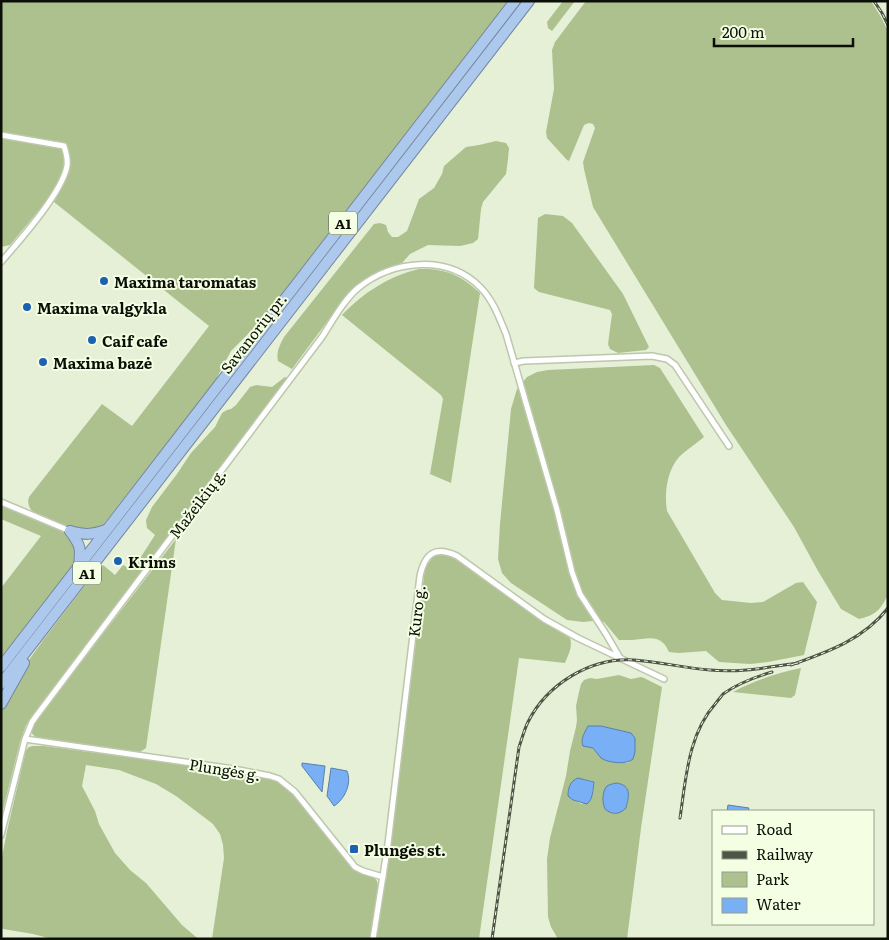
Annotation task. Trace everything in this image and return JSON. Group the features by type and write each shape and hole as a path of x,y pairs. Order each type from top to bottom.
{"highway":[{"name":"Savanorių pr.","path":"1,667 515,1"},
{"name":"Savanorių pr.","path":"1,684 529,1"},
{"path":"70,531 80,534 94,534 107,530"},
{"path":"70,531 80,546 78,567"},
{"path":"1,704 47,625"}],"street":[{"path":"1,135 64,146 67,158 67,166 58,187 46,207 1,262"},
{"name":"Mažeikių g.","path":"1,834 25,739 37,715 322,337 344,302 359,288 385,273 410,265 431,264 458,272 480,287 495,308 506,334 557,510 572,572 580,594 620,658"},
{"path":"514,363 652,356 667,359 675,365 729,446"},
{"path":"1,502 70,531"},
{"name":"Kuro g.","path":"373,939 383,877 420,576 426,558 438,551 446,551 457,556 544,619 578,638 664,680"},
{"name":"Plungės g.","path":"25,739 234,769 270,776 295,792 355,867 363,872 383,877"}],"green space":[{"path":"1,1 508,1 260,322 231,351 215,381 99,530 80,532 32,511 28,501 29,497 102,404 132,426 209,326 49,198 10,245 1,247"},
{"path":"563,1 575,1 552,31 548,28 547,22"},
{"path":"586,1 871,1 888,31 888,595 880,608 870,616 859,619 841,609 794,527 726,425 593,207 583,162 595,128 593,124 584,125 569,161 547,138 546,132 554,89 552,50 555,42"},
{"path":"496,141 506,143 509,148 506,174 483,202 478,239 473,243 460,246 428,245 410,254 402,263 387,268 366,280 349,292 292,369 278,361 278,351 284,337 374,224 386,225 392,237 398,237 407,231 419,199 434,188 444,166 466,147"},
{"path":"545,214 563,216 572,223 623,294 649,347 646,350 618,353 610,349 608,344 612,314 610,310 539,292 534,288 538,218"},
{"path":"419,269 445,271 459,277 480,293 451,483 430,474 443,399 441,395 342,315 377,286 397,276"},
{"path":"654,365 660,368 704,437 679,457 669,475 666,490 667,511 715,593 722,600 751,603 763,602 796,583 803,582 817,602 804,655 750,664 719,662 706,651 669,652 662,642 654,638 619,640 604,622 567,620 511,583 502,573 498,559 500,524 511,409 517,389 527,377 537,372 548,370"},
{"path":"285,377 288,379 26,725 1,818 1,709 26,664 86,584 103,565 115,575 123,565 131,569 137,563 155,535 147,528 146,520 152,507 191,453 215,427 222,413 236,405 250,387 256,385 272,387"},
{"path":"1,506 68,534 78,546 75,563 1,658 1,588 41,536 1,519"},
{"path":"176,539 146,748 140,752 34,736 32,732 33,725"},
{"path":"443,554 452,556 525,609 570,638 571,648 565,663 519,658 479,939 376,939 392,836 425,568 433,557"},
{"path":"801,668 795,695 791,698 733,692 766,677"},
{"path":"619,675 631,679 641,677 662,687 627,939 558,939 548,917 547,859 550,838 576,727 576,706 581,684 584,680 590,678 597,679","holes":["601,726 631,733 630,762 611,762 591,747 584,734 587,728","583,779 593,781 593,794 582,804 573,800","621,784 627,788 627,805 614,814 605,809 603,801"]},
{"path":"33,746 240,772 267,777 278,782 294,795 351,866 374,877 377,881 370,939 212,939 224,858 220,834 213,824 176,796 156,784 119,770 86,765 82,786 95,811 99,824 115,853 130,870 146,883 182,925 201,939 52,939 1,928 2,857 26,750"}],"water":[{"path":"588,726 601,726 631,733 635,738 633,759 622,763 608,761 601,758 593,748 583,746 582,738"},
{"path":"302,763 325,766 322,792 302,766"},
{"path":"331,768 347,771 349,781 344,795 334,806 327,796"},
{"path":"578,778 594,782 592,797 587,804 573,800 568,796 570,785"},
{"path":"616,783 625,786 628,795 626,808 616,813 605,809 603,797 607,786"},
{"path":"728,805 749,808 748,810 727,810"}],"railway":[{"path":"874,1 888,25"},
{"path":"791,665 831,650 856,637 888,608"},
{"path":"492,939 519,747 536,708 559,685 587,668 618,660 644,661 721,671 798,663"},
{"path":"680,818 690,757 699,728 707,715 728,690 746,681 772,672"}],"place":[{"name":"Maxima taromatas","path":"104,281"},
{"name":"Maxima valgykla","path":"27,307"},
{"name":"Caif cafe","path":"92,340"},
{"name":"Maxima bazė","path":"43,362"},
{"name":"Krims","path":"118,561"},
{"name":"Plungės st.","path":"354,849"}]}
